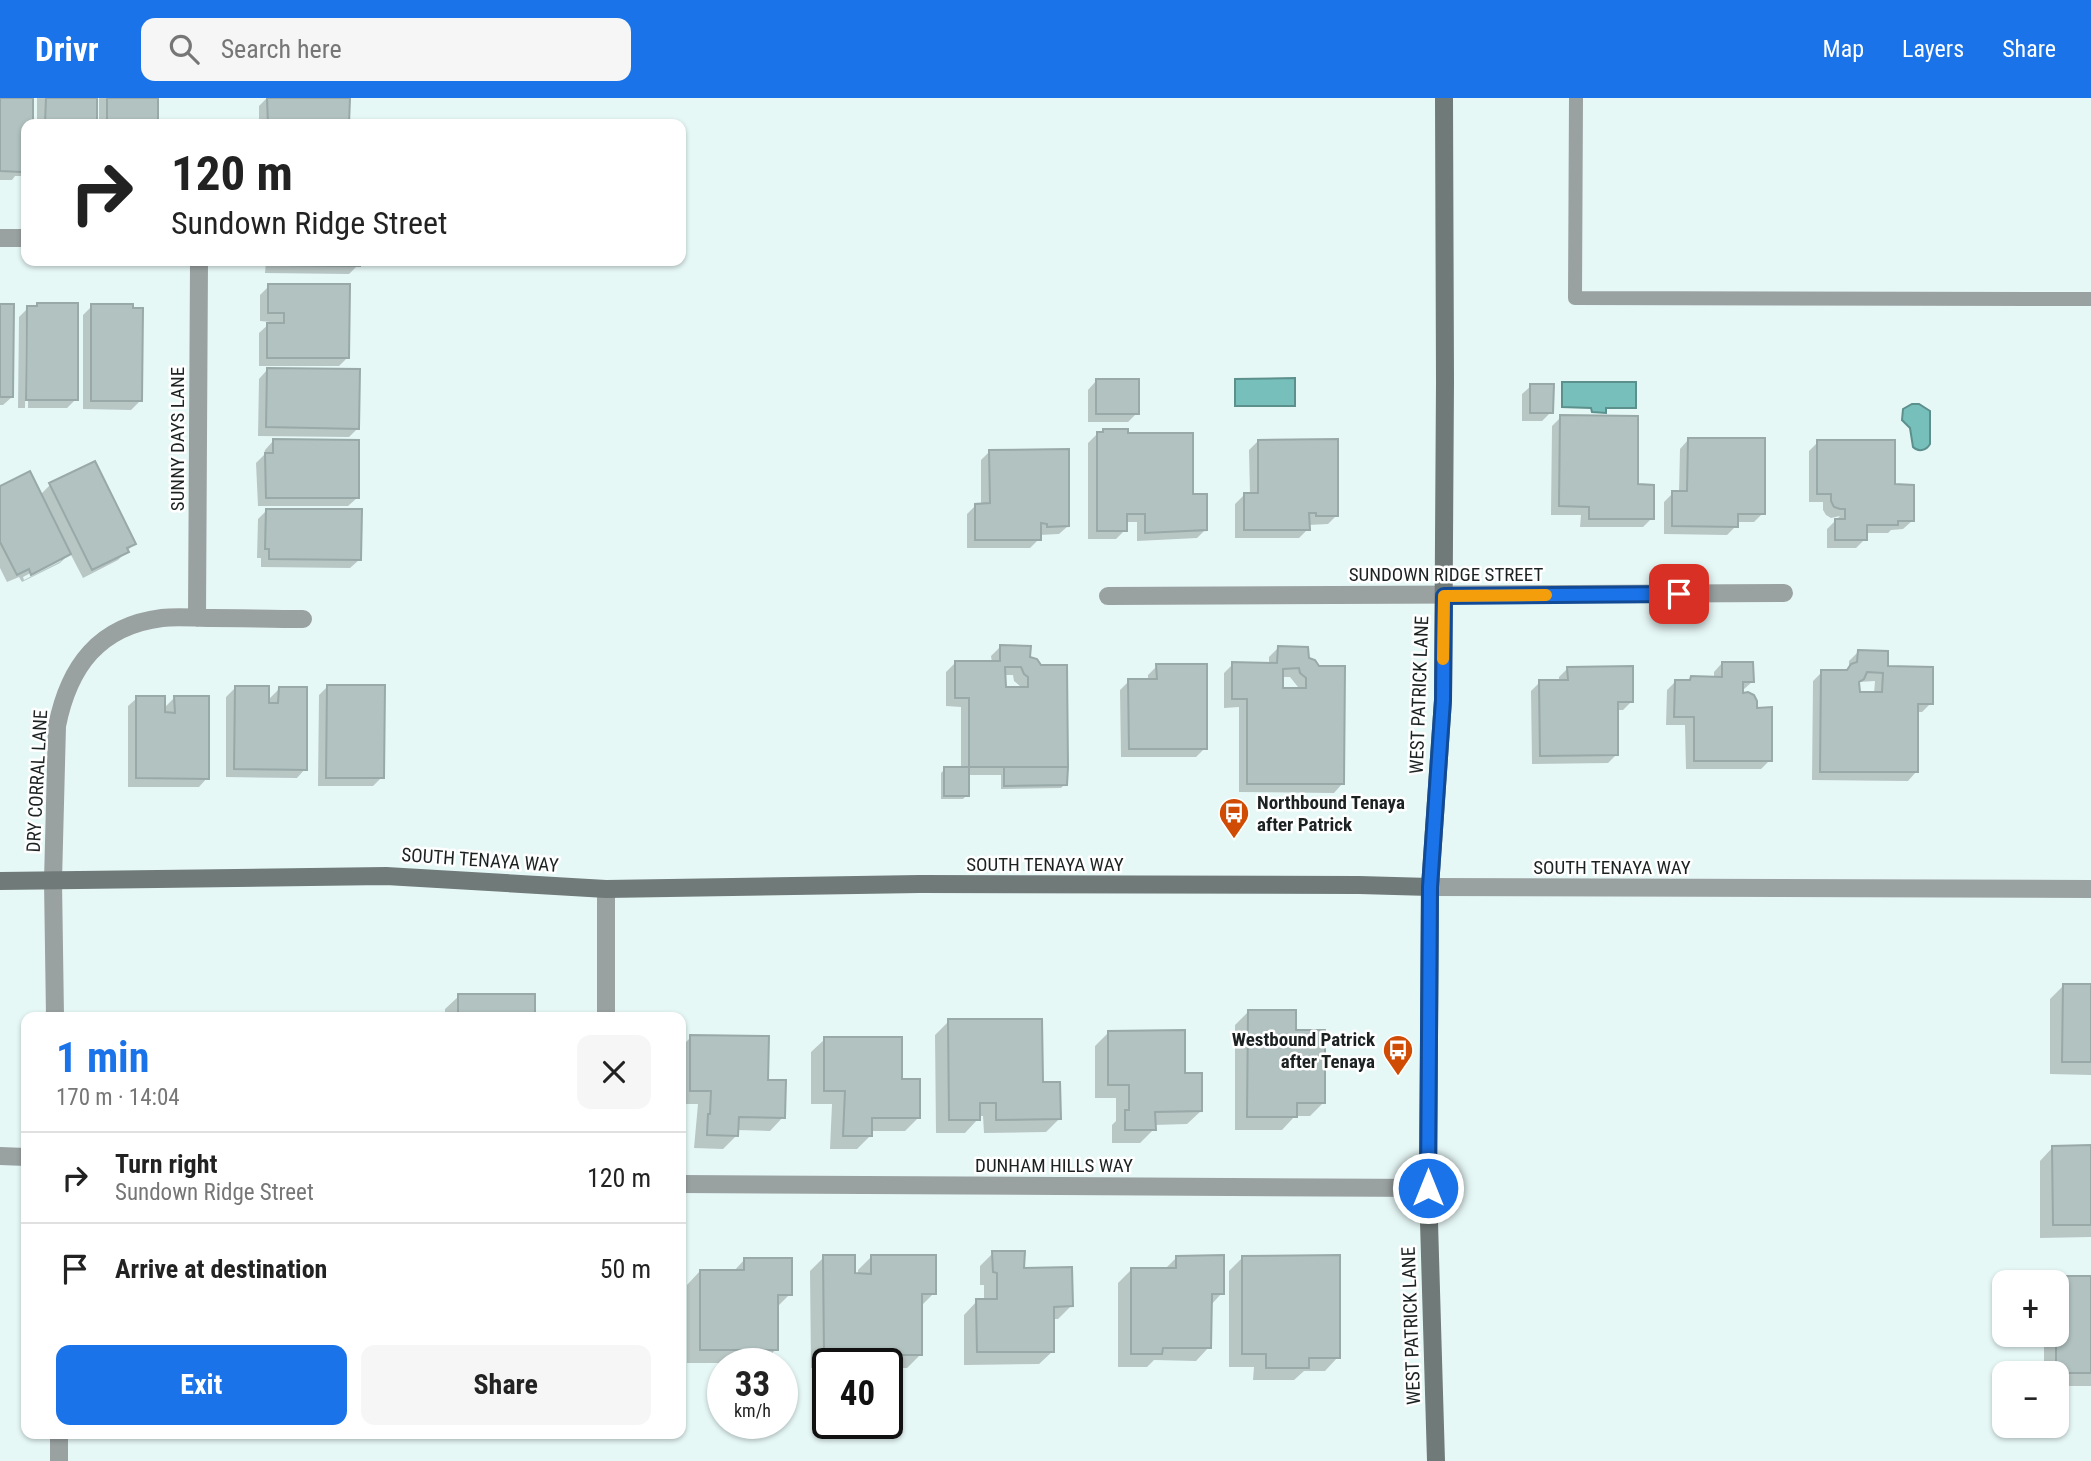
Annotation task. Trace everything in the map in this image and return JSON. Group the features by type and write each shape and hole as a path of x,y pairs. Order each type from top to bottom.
{"street":[{"name":"WEST PATRICK LANE","path":"1436,1461 1428,1188 1430,887 1443,700 1444,98"},
{"path":"0,238 21,238"},
{"name":"SUNNY DAYS LANE","path":"197,618 199,266"},
{"name":"SUNDOWN RIDGE STREET","path":"1108,596 1784,593"},
{"name":"DRY CORRAL LANE","path":"55,1012 53,881 57,726 62,702 73,676 89,653 104,639 120,629 140,622 164,618 303,619"},
{"name":"SOUTH TENAYA WAY","path":"0,881 386,876 606,889 920,884 2091,890"},
{"path":"606,889 606,1012"},
{"path":"0,1156 21,1157"},
{"name":"DUNHAM HILLS WAY","path":"686,1184 1428,1188"},
{"path":"59,1439 59,1461"}],"lane":[{"path":"1576,98 1575,298 2091,299"}],"water":[{"path":"1295,378 1295,406 1235,406 1235,379"},
{"path":"1562,382 1636,382 1636,408 1606,408 1606,413 1592,412 1591,408 1562,407"},
{"path":"1919,404 1930,411 1930,444 1922,450 1913,447 1910,428 1902,420 1903,409"}],"building":[{"path":"0,98 33,98 33,119 21,119 21,172 0,171"},
{"path":"46,98 97,98 97,119 45,119"},
{"path":"107,98 158,98 158,119 107,119"},
{"path":"267,98 350,98 349,119 268,119"},
{"path":"268,284 350,284 349,358 267,358 267,323 284,323 284,313 268,313"},
{"path":"37,303 78,303 78,400 26,400 27,306 37,306"},
{"path":"0,304 14,304 13,397 0,397"},
{"path":"91,304 133,304 133,308 143,308 142,401 91,401"},
{"path":"267,368 360,369 359,429 266,427"},
{"path":"1096,379 1139,379 1139,414 1096,414"},
{"path":"1530,384 1554,384 1553,413 1530,413"},
{"path":"1560,415 1638,416 1638,484 1654,485 1654,519 1589,519 1589,507 1559,506"},
{"path":"1103,429 1128,429 1128,433 1193,433 1193,494 1207,494 1207,530 1145,533 1145,514 1127,514 1127,531 1097,531 1097,432 1103,432"},
{"path":"1688,438 1765,438 1765,514 1738,514 1738,527 1672,526 1672,491 1687,491"},
{"path":"273,439 359,440 359,498 266,498 265,453 273,453"},
{"path":"1338,439 1338,516 1316,516 1316,513 1309,513 1310,530 1244,530 1244,493 1258,493 1258,440"},
{"path":"1817,440 1895,440 1895,484 1914,485 1914,521 1898,521 1898,525 1867,525 1867,540 1835,540 1835,519 1845,519 1845,509 1834,507 1831,494 1817,494"},
{"path":"1069,449 1069,526 1047,527 1047,524 1041,523 1041,540 975,540 975,504 990,503 989,450"},
{"path":"95,461 136,544 127,548 129,552 92,570 49,483"},
{"path":"30,471 71,554 31,575 29,569 17,575 0,542 0,486"},
{"path":"266,509 362,509 361,560 269,559 269,549 265,549"},
{"path":"1000,645 1031,646 1030,657 1037,659 1041,665 1067,665 1068,767 969,767 969,698 955,698 955,661 1000,661","holes":["1005,667 1021,667 1028,677 1028,687 1006,687"]},
{"path":"1278,646 1308,647 1309,658 1315,660 1319,666 1345,666 1344,784 1247,784 1247,699 1232,699 1232,662 1277,663","holes":["1299,668 1306,678 1306,688 1283,688 1283,669"]},
{"path":"1858,650 1888,651 1888,666 1933,667 1933,704 1918,704 1918,772 1820,772 1821,670 1847,670 1851,664 1857,662","holes":["1867,672 1883,673 1882,692 1860,692 1859,682"]},
{"path":"1722,662 1753,662 1754,682 1743,682 1743,693 1754,695 1757,708 1772,707 1772,761 1694,761 1694,717 1674,717 1675,680 1690,680 1691,676 1722,677"},
{"path":"1156,664 1207,664 1207,749 1129,749 1128,679 1157,679"},
{"path":"1633,666 1633,702 1618,702 1618,755 1540,756 1539,680 1568,680 1567,667"},
{"path":"327,685 385,685 384,778 326,778"},
{"path":"235,686 269,686 269,703 278,703 279,687 307,687 307,770 234,769"},
{"path":"136,696 165,696 165,712 175,713 174,696 209,696 209,779 136,778"},
{"path":"944,767 969,767 969,796 944,796"},
{"path":"1004,767 1068,767 1067,785 1004,786"},
{"path":"2063,984 2091,984 2091,1062 2062,1062"},
{"path":"458,994 535,994 535,1012 458,1012"},
{"path":"1248,1010 1296,1010 1296,1030 1325,1030 1325,1103 1297,1103 1297,1117 1247,1117"},
{"path":"948,1019 1042,1019 1043,1082 1060,1082 1061,1119 996,1120 996,1103 980,1103 980,1120 949,1120"},
{"path":"1185,1030 1185,1073 1202,1073 1202,1111 1155,1112 1156,1130 1125,1130 1125,1110 1129,1110 1129,1085 1108,1085 1108,1031"},
{"path":"690,1035 769,1036 768,1080 786,1080 785,1118 739,1117 738,1136 707,1135 711,1091 690,1091"},
{"path":"824,1037 902,1037 902,1079 920,1079 920,1118 872,1118 872,1136 843,1136 845,1091 824,1091"},
{"path":"2091,1145 2091,1225 2053,1225 2052,1146"},
{"path":"992,1251 1025,1251 1024,1268 1072,1267 1073,1306 1054,1307 1054,1352 977,1352 976,1299 997,1299 997,1273 993,1272"},
{"path":"823,1255 855,1255 855,1273 871,1274 871,1255 936,1255 936,1294 922,1294 922,1355 903,1355 903,1348 824,1348"},
{"path":"1224,1255 1224,1294 1212,1294 1211,1348 1163,1348 1162,1354 1131,1354 1131,1268 1176,1268 1176,1256"},
{"path":"1340,1255 1340,1358 1309,1358 1309,1368 1266,1368 1266,1354 1242,1354 1242,1256"},
{"path":"744,1258 792,1258 792,1295 778,1295 778,1348 700,1350 700,1270 744,1270"},
{"path":"2069,1276 2091,1276 2091,1373 2069,1373 2069,1361 2056,1361 2056,1347 2069,1347"}],"slow traffic":[{"path":"1443,659 1444,596 1546,595"}],"place":[{"name":"Northbound Tenaya after Patrick","path":"1234,840"},
{"name":"Westbound Patrick after Tenaya","path":"1398,1077"}],"route":[{"path":"1428,1188 1430,887 1443,700 1444,596 1679,594"}]}
